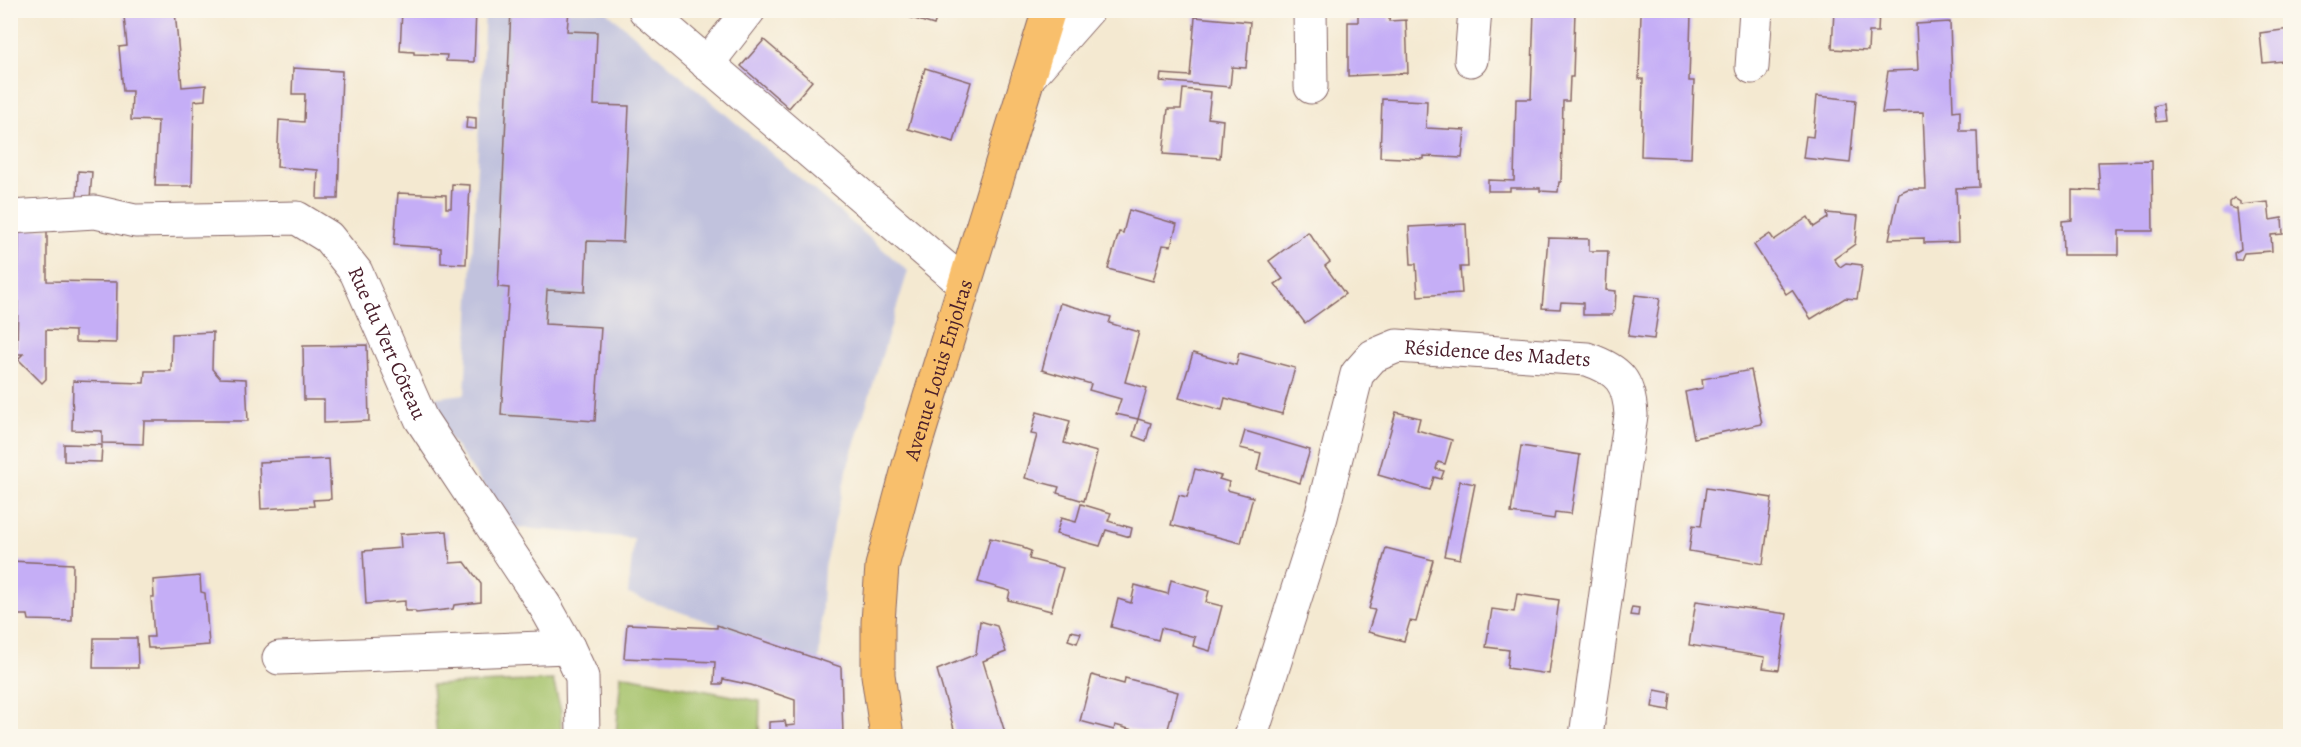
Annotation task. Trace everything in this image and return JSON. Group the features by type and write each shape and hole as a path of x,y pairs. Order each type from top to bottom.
{"main road":[{"name":"Avenue Louis Enjolras","path":"887,736 878,675 878,622 882,566 909,465 1049,10"}],"street":[{"path":"645,10 964,284"},
{"path":"707,64 749,10"},
{"path":"1028,78 1089,10"},
{"path":"1310,10 1311,87"},
{"path":"1471,60 1475,10"},
{"path":"1752,67 1756,10"},
{"name":"Rue du Vert Côteau","path":"10,217 95,212 135,221 297,218 328,237 356,272 421,419 545,606 568,647 582,677 583,736"},
{"name":"Résidence des Madets","path":"1251,736 1321,516 1357,374 1373,357 1397,346 1587,359 1609,366 1621,379 1630,395 1631,415 1586,736"},
{"path":"279,657 568,647"}],"shaded area":[{"path":"485,11 606,11 908,271 849,462 824,567 819,660 628,594 634,538 513,527 422,399 465,394"}],"green space":[{"path":"621,675 760,701 759,736 616,736"},
{"path":"553,680 561,711 561,736 437,736 432,685"}],"building":[{"path":"402,10 476,10 474,62 446,61 447,55 414,54 414,52 400,51"},
{"path":"511,10 569,10 567,31 597,32 594,105 629,106 623,242 587,241 585,292 547,290 545,324 601,327 595,421 501,415 509,288 498,287"},
{"path":"886,10 939,10 934,25"},
{"path":"1358,10 1390,10 1389,21 1406,20 1408,73 1348,76 1348,22 1358,22"},
{"path":"1534,10 1575,10 1573,77 1570,77 1569,101 1563,101 1561,182 1559,182 1558,192 1540,191 1540,188 1488,191 1488,180 1514,181 1516,99 1531,99"},
{"path":"1703,10 1703,14 1691,13 1689,81 1694,81 1691,158 1641,156 1643,79 1639,79 1641,12"},
{"path":"1834,10 1879,10 1878,32 1869,32 1868,51 1832,49"},
{"path":"175,11 182,87 206,85 205,100 194,101 192,186 155,186 158,121 131,120 132,91 123,91 119,47 127,46 124,16"},
{"path":"1195,17 1250,22 1246,68 1232,67 1230,87 1160,81 1161,74 1190,76"},
{"path":"1950,22 1953,111 1960,110 1960,131 1977,131 1979,187 1956,188 1958,242 1924,243 1924,238 1889,239 1899,193 1908,189 1926,189 1923,112 1882,113 1888,71 1918,70 1916,24"},
{"path":"2290,29 2290,82 2285,82 2283,61 2263,63 2260,33"},
{"path":"764,40 812,81 789,108 741,66"},
{"path":"293,68 342,71 338,199 317,199 318,170 277,167 279,120 304,122 305,94 292,94"},
{"path":"925,68 971,82 954,142 908,129"},
{"path":"1183,89 1211,92 1208,118 1223,120 1220,158 1163,154 1168,109 1181,109"},
{"path":"1817,96 1856,100 1850,163 1803,158 1806,136 1813,137"},
{"path":"1382,99 1427,101 1426,128 1465,130 1462,158 1380,157"},
{"path":"2163,104 2165,121 2156,122 2154,106"},
{"path":"467,117 476,118 476,129 466,128"},
{"path":"2152,161 2153,231 2119,231 2119,255 2063,255 2062,221 2072,220 2072,190 2100,191 2098,162"},
{"path":"78,171 92,172 90,199 77,200"},
{"path":"452,184 470,185 466,264 441,263 441,248 394,245 398,193 446,195 446,208 451,208"},
{"path":"2234,198 2240,202 2240,205 2268,202 2270,220 2282,218 2283,234 2271,235 2272,251 2244,253 2241,260 2235,260 2234,253 2241,249 2237,209 2229,207 2229,202"},
{"path":"1129,210 1177,224 1171,246 1163,245 1153,281 1108,269 1119,232 1123,233"},
{"path":"1827,213 1858,216 1855,244 1834,259 1840,267 1846,263 1862,265 1862,268 1857,299 1845,298 1811,319 1792,290 1786,294 1754,245 1770,234 1774,240 1808,217 1814,227 1828,218"},
{"path":"1466,224 1468,267 1460,267 1462,293 1418,296 1416,264 1411,264 1409,227"},
{"path":"19,229 47,229 47,281 117,282 116,343 75,342 75,331 46,330 46,379 42,383 18,359 23,354 17,354"},
{"path":"1308,232 1330,262 1325,266 1345,294 1305,323 1275,284 1283,279 1269,261"},
{"path":"1548,238 1589,239 1589,251 1608,251 1606,290 1616,291 1615,310 1612,315 1583,315 1583,303 1561,302 1560,309 1542,308"},
{"path":"1635,295 1660,298 1654,339 1628,336"},
{"path":"1060,303 1111,317 1109,323 1139,332 1125,382 1147,388 1138,419 1116,414 1121,399 1089,390 1091,384 1042,370"},
{"path":"213,332 212,369 220,378 246,379 248,421 144,421 143,444 102,443 102,431 72,430 73,381 144,383 145,371 171,371 172,334"},
{"path":"367,345 369,421 324,423 324,400 304,400 303,346"},
{"path":"1193,353 1236,365 1239,353 1295,368 1282,414 1225,398 1222,410 1179,398"},
{"path":"1751,370 1762,424 1694,438 1685,392 1703,388 1702,379"},
{"path":"1037,412 1070,421 1064,443 1097,452 1084,501 1057,493 1059,487 1025,478 1037,435 1031,434"},
{"path":"1396,412 1420,418 1417,430 1452,440 1445,464 1438,462 1436,469 1444,471 1441,479 1434,477 1430,490 1378,475"},
{"path":"1138,419 1151,423 1146,441 1133,436"},
{"path":"1245,431 1310,450 1300,483 1257,470 1261,453 1240,448"},
{"path":"64,444 102,445 101,462 64,461"},
{"path":"1521,446 1580,455 1571,514 1555,512 1554,519 1511,513"},
{"path":"329,459 331,499 313,500 314,506 261,509 259,462"},
{"path":"1195,469 1221,476 1219,479 1229,482 1227,490 1253,497 1241,543 1171,525 1179,495 1187,497"},
{"path":"1460,481 1475,484 1460,559 1444,556"},
{"path":"1706,488 1772,498 1763,564 1689,551 1693,525 1701,526"},
{"path":"1081,504 1111,513 1108,521 1132,528 1130,537 1106,530 1100,546 1056,534 1061,518 1076,522"},
{"path":"447,531 450,563 465,562 481,584 481,602 454,605 453,609 416,613 405,611 405,601 366,604 363,551 401,548 400,534"},
{"path":"990,538 1023,546 1031,551 1029,559 1063,568 1051,611 1008,600 1010,591 978,582"},
{"path":"1386,548 1433,560 1416,622 1410,621 1404,641 1368,632 1375,610 1369,609"},
{"path":"10,561 73,564 72,621 29,620 28,615 10,615"},
{"path":"200,576 201,592 205,593 209,645 148,648 147,637 154,637 151,597 154,597 153,580"},
{"path":"1171,580 1209,591 1206,602 1222,606 1210,651 1193,646 1195,637 1161,628 1158,640 1111,627 1118,599 1131,603 1135,585 1168,594"},
{"path":"1517,594 1559,600 1549,674 1507,668 1509,650 1486,647 1492,609 1514,612"},
{"path":"1696,601 1787,614 1779,670 1763,668 1765,657 1689,645"},
{"path":"1632,607 1639,608 1638,616 1630,615"},
{"path":"980,621 997,626 1006,652 983,661 1006,736 956,736 937,670 976,654"},
{"path":"627,624 717,628 717,625 841,667 843,736 769,736 769,722 785,721 786,726 795,725 795,700 751,685 723,679 722,684 714,684 715,662 624,658"},
{"path":"1071,631 1081,633 1077,643 1068,640"},
{"path":"94,638 137,638 138,668 93,668"},
{"path":"1092,675 1124,684 1125,678 1178,692 1166,736 1150,735 1115,725 1114,730 1080,721"},
{"path":"1655,690 1671,693 1669,710 1652,707"}]}
